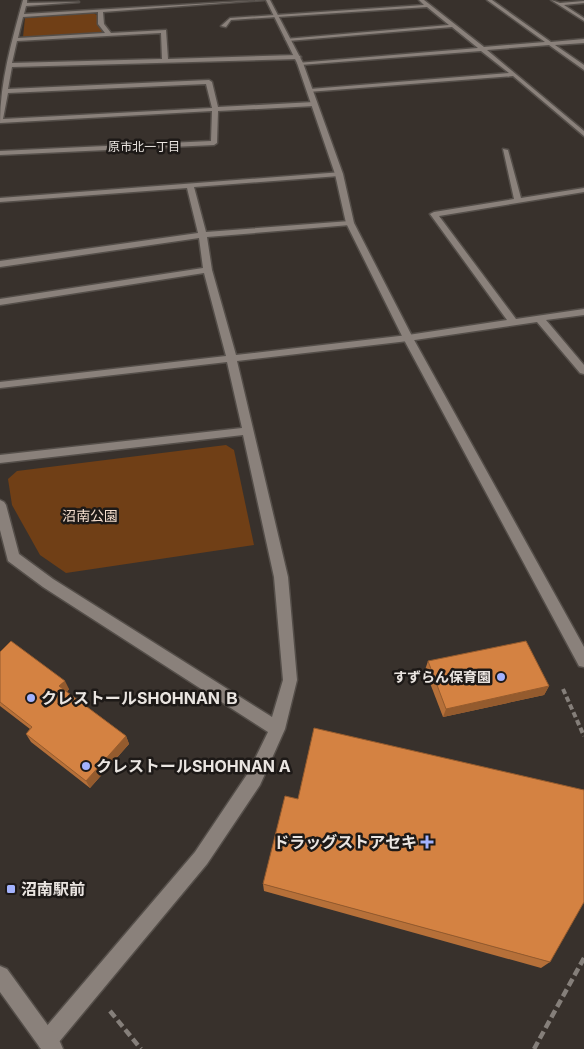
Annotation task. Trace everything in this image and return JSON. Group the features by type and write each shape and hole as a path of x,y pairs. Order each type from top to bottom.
{"street":[{"path":"21,16 262,0"},
{"path":"268,0 299,60 339,174 350,223 408,338 584,661"},
{"path":"421,0 582,130"},
{"path":"489,0 584,68"},
{"path":"553,0 584,20"},
{"path":"77,2 24,2 16,40 8,62 0,120 314,104"},
{"path":"560,4 584,2"},
{"path":"224,26 230,19 428,6"},
{"path":"100,11 102,24 109,34"},
{"path":"288,39 452,26"},
{"path":"16,40 164,31 165,61"},
{"path":"8,62 299,60 584,41"},
{"path":"192,69 195,60"},
{"path":"310,91 514,74"},
{"path":"0,153 214,142 214,109 210,82 4,89"},
{"path":"505,150 518,201"},
{"path":"0,200 339,174"},
{"path":"0,976 50,1045 201,858 254,779 277,729 290,680 281,577 232,360 208,270 203,235 190,186"},
{"path":"514,323 434,214 584,190"},
{"path":"0,264 203,235 350,223"},
{"path":"0,302 208,270"},
{"path":"0,386 408,338 584,312"},
{"path":"540,319 584,371"},
{"path":"0,459 248,432"},
{"path":"0,505 5,546 14,557 48,582 277,729"}],"path":[{"path":"563,689 584,736"},
{"path":"534,1049 584,958"},
{"path":"110,1011 141,1049"}],"green space":[{"path":"93,13 97,15 98,24 103,31 100,33 23,37 25,18"},
{"name":"沼南公園","path":"226,445 234,450 254,545 66,573 40,555 12,505 8,479 17,471"}],"building":[{"path":"11,641 65,681 59,686 126,736 86,781 26,734 32,727 0,702 0,652"},
{"path":"526,641 549,686 446,709 428,661"},
{"path":"314,728 584,790 584,902 550,962 263,884 285,796 298,799"}],"place":[{"name":"すずらん保育園","path":"501,677"},
{"name":"クレストールSHOHNAN Ｂ","path":"31,698"},
{"name":"クレストールSHOHNAN A","path":"86,766"},
{"name":"ドラッグストアセキ","path":"427,842"},
{"name":"沼南駅前","path":"11,889"}],"district":[{"name":"原市北一丁目","path":"144,147"}]}
